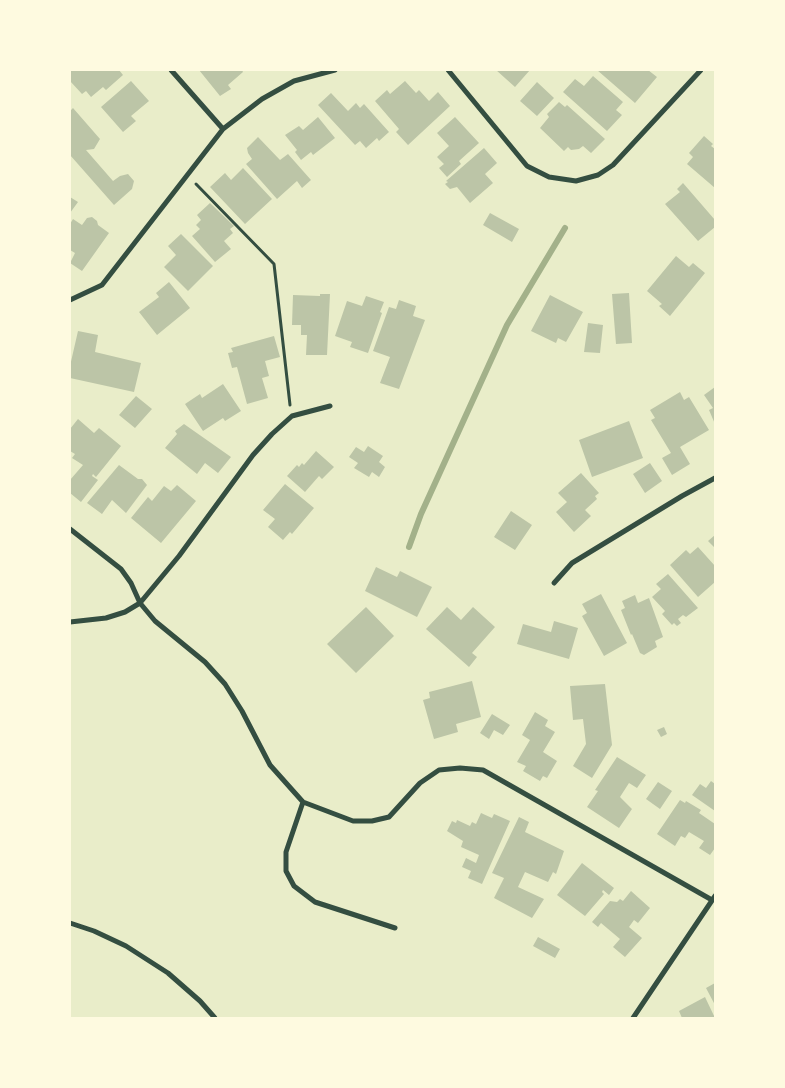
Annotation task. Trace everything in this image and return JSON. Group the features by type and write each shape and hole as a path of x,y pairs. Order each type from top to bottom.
{"street":[{"path":"171,70 223,129"},
{"path":"70,300 102,285 122,262 223,129 262,98 294,81 335,70"},
{"path":"448,70 527,166 549,177 576,181 598,175 613,165 701,70"},
{"path":"70,622 106,618 125,612 140,603 179,556 253,454 292,416 330,406"},
{"path":"554,584 572,563 715,478"},
{"path":"70,529 121,569 132,583 140,603 154,621 204,662 225,684 242,710 270,765 303,802 353,821 372,821 389,817 420,782 439,770 460,768 483,770 714,898 633,1018"},
{"path":"303,802 286,852 286,871 294,886 315,902 395,928"},
{"path":"70,923 126,946 168,973 200,1001 214,1018"}],"path":[{"path":"187,174 274,264 292,416"}],"building":[{"path":"70,70 119,70 123,75 106,90 103,87 91,97 86,91 82,94 70,81"},
{"path":"199,70 242,70 243,72 228,85 231,89 220,96"},
{"path":"496,70 530,70 515,87"},
{"path":"597,70 648,70 657,77 635,103"},
{"path":"593,76 623,102 616,110 622,115 607,131 563,92 575,79 584,86"},
{"path":"131,81 149,101 131,116 136,121 123,132 101,107"},
{"path":"405,81 416,93 419,90 429,101 438,92 450,106 408,145 396,132 399,129 375,101 387,90 390,94"},
{"path":"537,82 554,98 537,116 520,101"},
{"path":"331,93 348,111 356,103 360,108 364,104 389,132 379,141 377,138 366,148 360,141 355,145 318,105"},
{"path":"559,102 565,107 567,105 605,139 591,153 583,146 579,149 571,150 568,147 564,151 540,128 549,117 547,114"},
{"path":"73,108 100,139 94,149 86,150 113,181 120,176 128,174 134,181 132,189 114,205 70,155 70,111"},
{"path":"318,117 335,138 313,155 311,152 301,160 295,152 297,150 285,135 299,126 303,130"},
{"path":"455,117 479,143 459,161 461,164 447,177 439,168 444,164 437,157 449,146 437,133"},
{"path":"704,136 713,144 711,146 715,149 715,188 687,164 693,157 689,153"},
{"path":"258,137 280,160 288,154 311,180 302,188 297,181 277,199 246,164 252,159 247,148"},
{"path":"484,148 497,163 485,174 493,183 470,203 457,187 450,189 445,184 448,182 446,181"},
{"path":"243,168 272,199 245,224 210,187 225,173 231,180"},
{"path":"683,183 715,220 715,227 698,241 665,204 680,192 677,189"},
{"path":"70,197 78,202 70,213"},
{"path":"210,203 234,226 230,229 233,233 224,241 231,249 215,262 192,236 200,229 196,225 201,220 197,215"},
{"path":"490,213 519,229 512,242 483,225"},
{"path":"92,217 97,221 98,225 109,233 82,271 70,263 75,253 70,250 70,224 73,219 82,225 87,218"},
{"path":"181,234 213,266 188,291 164,267 176,255 168,246"},
{"path":"676,256 689,267 693,263 705,273 670,316 659,306 662,304 647,291"},
{"path":"169,282 190,308 157,335 139,312 159,297 156,293"},
{"path":"629,293 632,343 616,344 612,294"},
{"path":"320,294 330,294 327,355 306,355 307,335 301,335 301,325 292,325 293,295 320,296"},
{"path":"550,295 583,312 566,342 558,338 556,343 531,331"},
{"path":"366,296 384,302 368,353 350,347 352,342 335,336 347,301 362,306"},
{"path":"399,300 416,306 413,316 425,320 399,389 380,383 390,357 373,351 389,307 396,309"},
{"path":"588,323 603,325 600,353 584,352"},
{"path":"78,331 98,335 95,352 141,363 134,392 70,378 70,366"},
{"path":"274,336 280,357 265,361 269,376 262,378 268,398 247,404 237,367 232,368 228,353 233,352 231,348"},
{"path":"223,384 241,411 225,421 223,418 203,431 185,404 200,394 202,398"},
{"path":"715,387 715,424 709,410 713,408 704,395"},
{"path":"680,392 684,400 689,397 709,430 680,447 690,464 672,475 662,458 671,453 651,420 655,418 650,410"},
{"path":"136,396 152,409 135,428 119,415"},
{"path":"78,419 94,433 99,428 121,446 96,477 93,474 92,476 98,480 81,502 70,493 70,480 83,465 72,458 75,454 70,451 70,429"},
{"path":"629,421 643,458 592,477 579,440"},
{"path":"184,424 231,457 218,473 205,463 197,474 165,448 177,434 175,431"},
{"path":"368,446 383,456 379,462 385,467 379,477 372,472 369,477 354,468 358,463 349,457 356,447 364,452"},
{"path":"316,451 334,467 322,479 319,476 305,492 287,476 297,465 299,467 302,463 304,465"},
{"path":"650,463 662,481 645,493 633,474"},
{"path":"119,465 138,479 142,479 147,485 126,513 112,500 102,514 87,503"},
{"path":"581,473 599,493 595,496 597,499 585,510 591,516 574,532 556,512 567,502 558,493"},
{"path":"285,484 314,508 292,534 290,532 283,540 268,527 275,519 263,510"},
{"path":"177,485 196,501 161,543 131,518 148,497 152,501 164,486 171,491"},
{"path":"511,511 532,525 515,550 494,537"},
{"path":"715,535 715,548 708,541"},
{"path":"698,547 715,566 715,582 698,597 670,565 686,550 690,554"},
{"path":"376,567 397,577 400,571 432,587 417,617 365,591"},
{"path":"668,574 698,608 686,617 683,615 678,619 681,623 677,626 674,623 672,625 662,614 665,611 652,597 661,589 656,584"},
{"path":"601,594 627,643 604,656 582,616 587,613 582,604"},
{"path":"635,595 638,603 649,598 663,637 655,641 657,647 644,655 640,653 621,610 625,608 622,601"},
{"path":"366,607 394,636 356,673 327,644"},
{"path":"447,607 461,620 473,607 495,627 472,653 477,657 469,667 426,629"},
{"path":"554,621 578,628 569,659 517,644 523,624 551,632"},
{"path":"472,681 481,717 456,724 458,732 434,739 423,700 430,698 429,692"},
{"path":"605,684 612,745 592,778 573,766 586,744 583,719 573,720 570,686"},
{"path":"535,712 548,720 545,726 555,732 543,752 557,761 547,778 543,776 540,781 523,771 526,766 517,762 530,740 522,735"},
{"path":"492,714 510,725 503,735 494,730 489,739 480,733"},
{"path":"664,727 667,734 661,737 657,730"},
{"path":"617,757 646,775 637,788 629,783 620,797 632,809 619,828 587,807 598,791 595,790"},
{"path":"711,781 715,784 715,811 692,795 700,784 706,788"},
{"path":"658,782 672,791 660,809 646,799"},
{"path":"680,800 685,803 686,801 701,810 699,813 715,824 715,848 710,855 699,848 704,841 689,832 685,838 681,836 675,846 657,834"},
{"path":"481,813 492,818 494,814 510,821 482,884 468,878 471,871 462,867 466,858 476,863 479,855 461,847 463,841 447,831 452,821 456,823 457,820 470,826 472,822 476,824"},
{"path":"519,817 529,822 525,832 564,851 556,874 553,872 548,882 525,872 518,887 544,899 532,918 494,898 504,878 492,873"},
{"path":"582,863 614,888 609,895 603,890 604,894 585,916 557,895"},
{"path":"631,891 650,908 638,923 634,920 629,927 642,938 625,957 613,947 620,939 601,923 598,927 592,922 610,901 617,902 620,899 623,901"},
{"path":"538,937 560,949 555,958 533,946"},
{"path":"715,983 715,1005 706,988"},
{"path":"705,997 715,1018 682,1018 679,1011"}],"waterway":[{"path":"409,547 421,514 507,325 565,228"}]}
